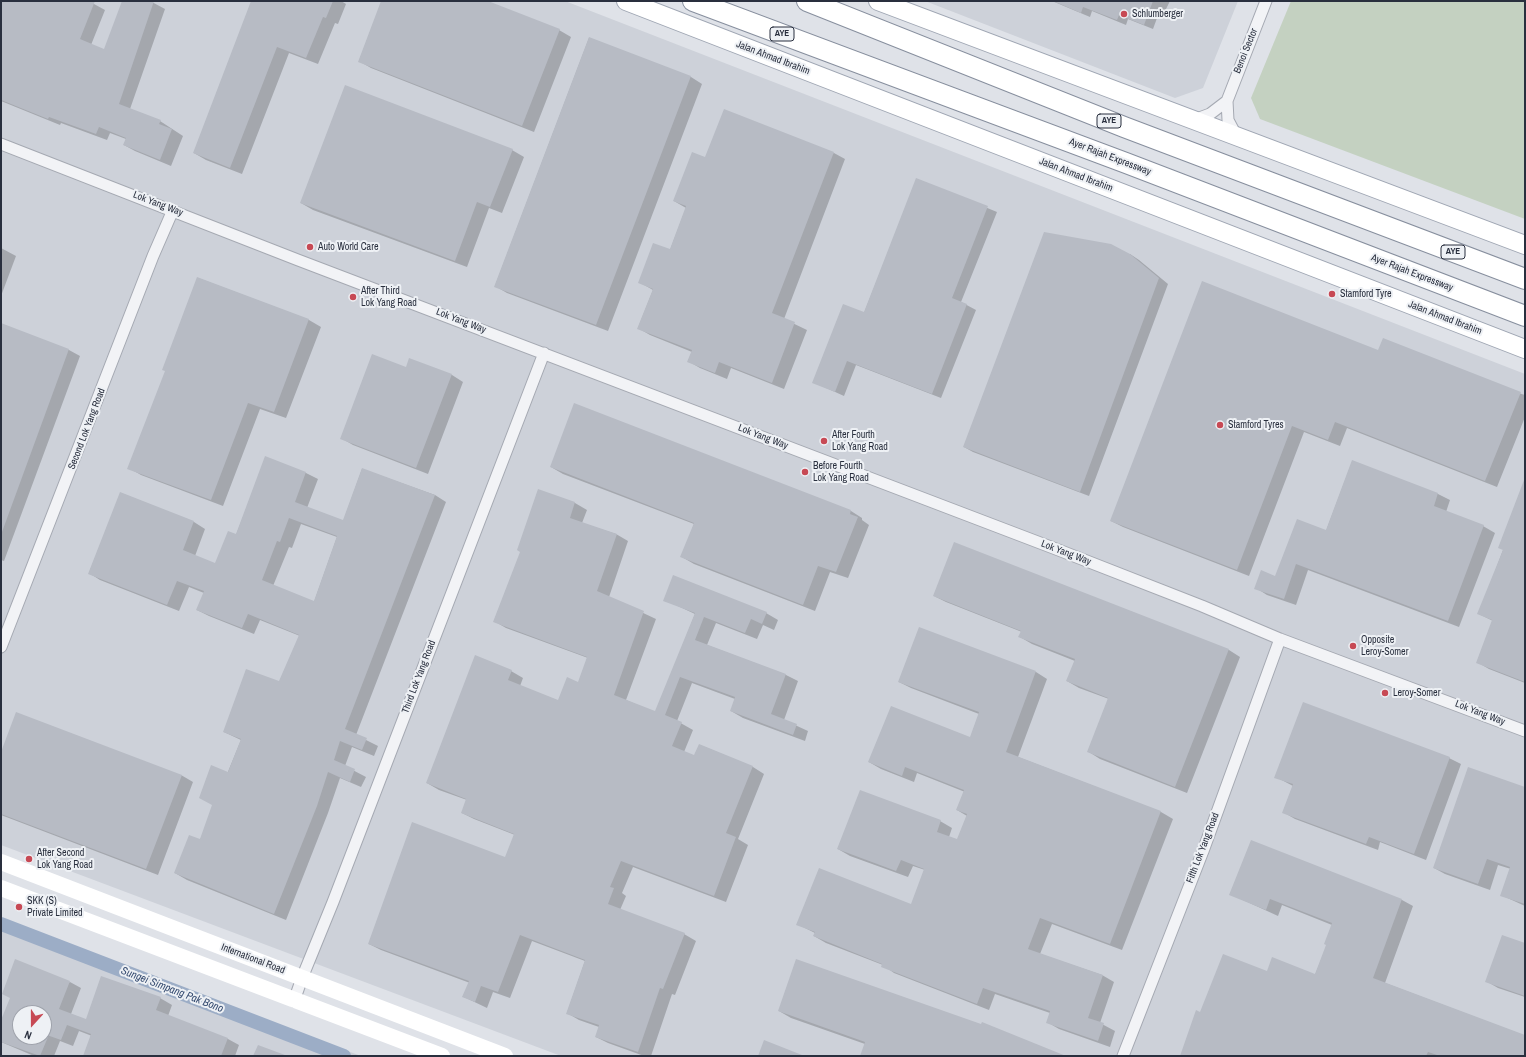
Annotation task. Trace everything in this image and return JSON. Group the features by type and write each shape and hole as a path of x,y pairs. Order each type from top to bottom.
{"highway":[{"name":"Ayer Rajah Expressway","path":"693,1 1126,163 1525,316"},
{"name":"AYE","path":"807,1 1124,127 1525,279"}],"main road":[{"name":"Jalan Ahmad Ibrahim","path":"626,1 1525,349"},
{"path":"878,1 1237,138 1525,245"},
{"name":"International Road","path":"1,862 505,1056"},
{"path":"1,888 294,1001 442,1056"}],"street":[{"name":"Benoi Sector","path":"1237,138 1228,120 1227,101 1266,1"},
{"path":"1193,120 1210,114 1227,101"},
{"name":"Lok Yang Way","path":"1,144 298,260 1068,554 1202,606 1280,639 1525,731"},
{"name":"Second Lok Yang Road","path":"1,647 153,256 173,210"},
{"name":"Third Lok Yang Road","path":"294,1001 544,354"},
{"name":"Fifth Lok Yang Road","path":"1123,1056 1203,851 1280,639"}],"shaded area":[{"path":"1,1 565,1 1525,374 1525,1056 561,1056 1,845"},
{"path":"925,1 1238,1 1203,88 1175,98"},
{"path":"1,921 361,1056 1,1056"}],"green space":[{"path":"1291,1 1525,1 1525,219 1260,119 1251,98"}],"building":[{"path":"1,1 95,1 80,39 104,49 122,1 154,1 119,104 161,120 159,124 172,129 160,160 123,145 126,138 99,127 96,134 49,117 48,119 1,100"},
{"path":"251,1 333,1 326,18 323,17 306,58 277,47 230,168 193,153"},
{"path":"381,1 488,1 560,29 522,126 358,62"},
{"name":"Schlumberger","path":"1053,1 1153,1 1144,25 1119,15 1117,20 1083,7 1081,13"},
{"path":"589,37 691,76 596,325 494,287"},
{"path":"345,85 513,149 490,207 477,202 455,261 300,203"},
{"path":"724,109 834,152 772,313 795,322 772,383 719,362 715,373 687,362 692,350 637,329 653,289 638,283 653,243 670,249 686,206 673,201 692,152 705,157"},
{"path":"916,178 988,206 952,298 967,304 932,394 847,361 835,392 812,383 843,304 864,312"},
{"path":"1044,232 1111,244 1130,254 1159,278 1080,492 963,447"},
{"path":"197,277 309,319 274,412 248,403 211,500 127,469 165,371 162,370"},
{"name":"Stamford Tyres","path":"1202,281 1378,350 1383,338 1521,392 1485,481 1335,422 1328,440 1292,426 1237,570 1110,521"},
{"path":"1,323 69,349 2,532 1,531"},
{"path":"372,354 406,367 409,358 452,374 416,468 340,439"},
{"path":"574,403 851,510 850,514 858,517 836,572 818,566 803,605 680,557 694,523 550,467"},
{"path":"265,456 306,472 295,502 343,520 362,468 435,495 345,729 367,738 362,750 340,741 334,760 355,769 350,782 328,772 317,806 274,914 174,873 189,835 200,839 212,805 199,798 211,765 228,772 241,739 223,732 246,669 279,681 299,635 248,614 242,628 196,610 204,591 177,581 167,605 88,574 120,492 194,521 183,550 215,563 228,531 236,534","holes":["289,518 337,536 314,601 262,580 277,541 280,542"]},
{"path":"1352,460 1438,493 1434,506 1484,525 1448,621 1296,564 1284,599 1254,589 1261,570 1275,576 1297,519 1326,530"},
{"path":"1524,480 1525,682 1476,663 1492,620 1477,614 1503,550 1498,548"},
{"path":"538,489 575,502 570,518 617,534 597,591 644,611 614,695 655,711 695,613 663,601 673,575 767,612 762,624 751,619 745,633 704,617 695,640 786,674 771,714 797,724 793,735 730,711 735,697 680,677 665,715 682,722 672,746 694,755 699,744 753,766 726,833 736,837 714,896 621,861 610,887 614,888 608,904 685,933 663,989 660,988 638,1052 595,1037 599,1025 566,1014 585,960 520,935 498,992 481,986 475,1002 462,997 469,981 368,944 412,822 505,857 514,834 461,813 466,799 426,783 475,655 512,670 508,680 558,700 567,677 578,682 587,657 493,622 520,552 517,550"},
{"path":"954,542 1229,649 1175,787 1087,752 1108,698 1066,681 1075,659 1018,637 1021,631 933,596"},
{"path":"919,627 1036,671 1006,752 1161,811 1110,944 1040,918 1028,949 1103,975 1088,1018 1104,1023 1098,1041 1046,1023 1050,1011 983,988 977,1004 881,967 882,964 813,936 815,932 796,925 819,868 911,904 924,869 901,860 896,871 837,849 860,790 941,820 937,832 957,839 967,814 956,810 964,790 905,767 902,776 868,762 891,706 970,737 979,712 898,682"},
{"path":"1303,702 1450,757 1414,854 1369,837 1366,844 1282,813 1293,784 1274,778"},
{"path":"16,712 182,775 146,869 1,814 1,752"},
{"path":"1468,767 1525,787 1525,904 1500,896 1510,867 1487,859 1478,884 1433,868"},
{"path":"1251,840 1402,899 1373,978 1525,1035 1525,1056 1440,1056 1428,1052 1426,1056 1180,1056 1196,1010 1200,1012 1223,954 1267,971 1272,957 1315,974 1326,945 1324,944 1332,923 1270,899 1266,910 1229,895"},
{"path":"1502,935 1525,943 1525,996 1485,982"},
{"path":"15,959 70,981 59,1009 86,1019 101,976 161,997 156,1010 228,1038 221,1056 83,1056 91,1034 67,1025 61,1040 52,1037 52,1005 12,1005 12,1045 45,1045 40,1056 1,1042 1,1020 10,998 2,994"},
{"path":"796,959 981,1024 982,1022 1066,1056 860,1056 865,1042 778,1011"},
{"path":"764,1040 802,1055 802,1056 758,1056"},
{"path":"258,1045 285,1055 285,1056 253,1056"}],"waterway":[{"name":"Sungei Simpang Pak Bono","path":"1,924 344,1056"}],"place":[{"name":"Schlumberger","path":"1124,14"},
{"name":"Auto World Care","path":"310,247"},
{"name":"Stamford Tyre","path":"1332,294"},
{"name":"After Third Lok Yang Road","path":"353,297"},
{"name":"Stamford Tyres","path":"1220,425"},
{"name":"After Fourth Lok Yang Road","path":"824,441"},
{"name":"Before Fourth Lok Yang Road","path":"805,472"},
{"name":"Opposite Leroy-Somer","path":"1353,646"},
{"name":"Leroy-Somer","path":"1385,693"},
{"name":"After Second Lok Yang Road","path":"29,859"},
{"name":"SKK (S) Private Limited","path":"19,907"}]}
